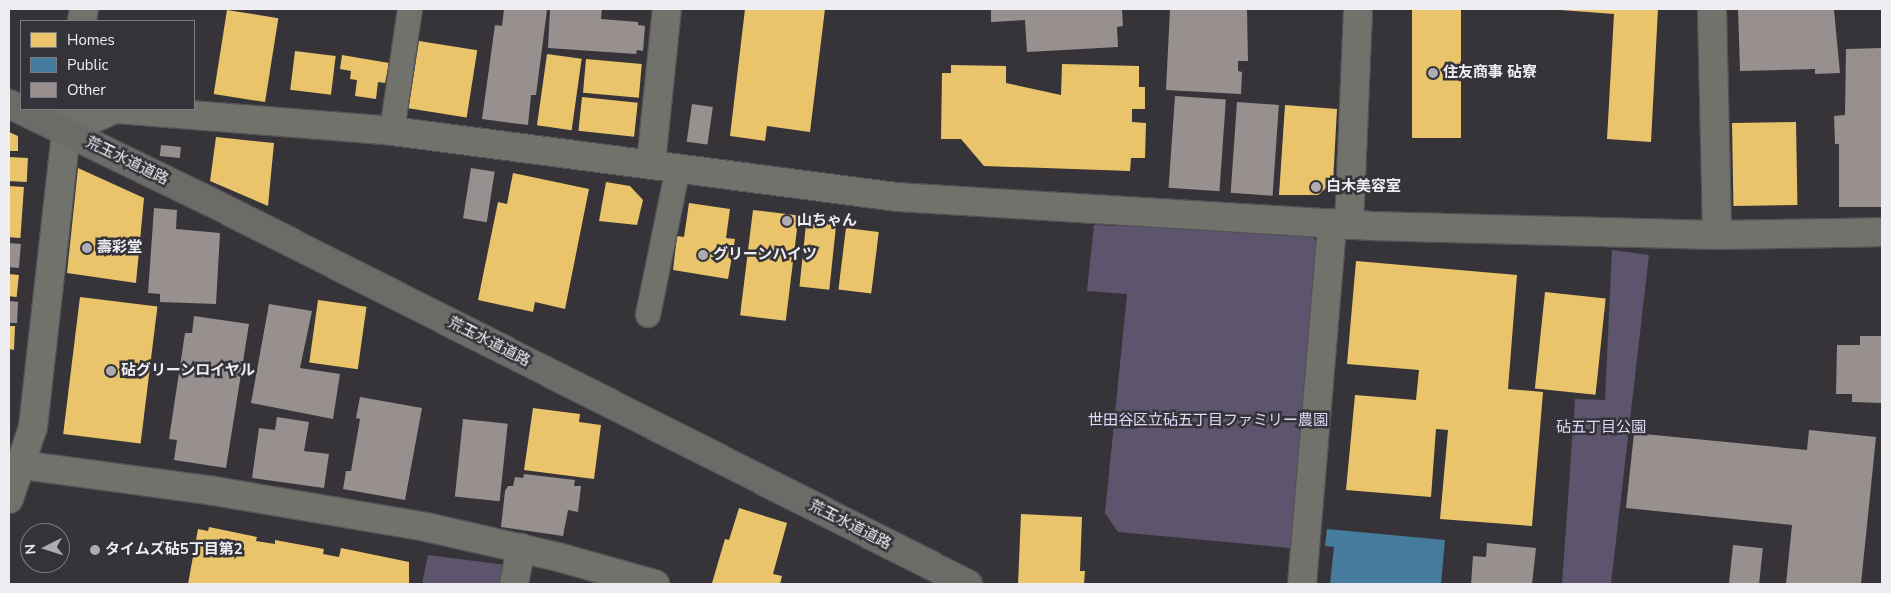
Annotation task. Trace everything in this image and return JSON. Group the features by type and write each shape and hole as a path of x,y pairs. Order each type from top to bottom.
{"main road":[{"name":"荒玉水道道路","path":"31,110 67,120 968,584"}],"street":[{"path":"651,163 667,9"},
{"path":"1302,584 1340,224 1358,9"},
{"path":"1712,9 1717,235"},
{"path":"9,499 22,465 34,417 67,120 111,110"},
{"path":"128,110 392,131 651,163 897,197 1340,224 1717,235 1882,232"},
{"path":"22,465 214,491 426,527 521,548 655,584"},
{"path":"514,584 521,548"}],"lane":[{"path":"392,131 410,9"},
{"path":"648,314 678,167"}],"green space":[{"name":"世田谷区立砧五丁目ファミリー農園","path":"1094,225 1311,234 1319,246 1290,548 1118,532 1105,513 1127,294 1087,291"},
{"name":"砧五丁目公園","path":"1612,250 1649,255 1611,584 1562,584 1575,399 1605,400"},
{"path":"428,555 506,565 502,584 422,584"}],"building: Homes":[{"path":"745,9 825,9 810,132 767,126 765,141 730,136"},
{"name":"住友商事 砧寮","path":"1412,9 1461,9 1461,138 1412,138"},
{"path":"1547,9 1658,9 1651,142 1607,139 1614,14"},
{"path":"227,10 278,18 265,102 214,94"},
{"path":"419,41 477,50 467,117 408,108"},
{"path":"295,51 336,56 331,95 290,90"},
{"path":"547,54 582,59 572,130 537,125"},
{"path":"342,55 389,63 385,83 378,82 376,99 355,96 357,80 350,79 351,71 340,69"},
{"path":"586,59 642,64 639,98 583,93"},
{"path":"1062,64 1139,66 1139,87 1145,87 1145,109 1132,109 1132,122 1146,123 1145,158 1131,158 1130,171 984,166 961,139 941,139 942,73 951,73 951,65 1006,66 1006,83 1061,95"},
{"path":"582,97 638,103 634,137 578,131"},
{"path":"1285,105 1337,109 1333,182 1318,195 1279,195"},
{"path":"1796,122 1797,205 1733,206 1732,123"},
{"path":"9,132 18,136 18,151 9,151"},
{"path":"216,137 274,143 268,206 210,181"},
{"path":"9,157 28,158 27,182 9,181"},
{"path":"78,168 144,198 136,283 67,273"},
{"path":"513,173 589,189 565,309 535,302 533,312 478,300 498,202 507,204"},
{"path":"606,182 630,186 643,200 637,225 599,221"},
{"path":"9,186 24,187 20,238 9,237"},
{"name":"グリーンハイツ","path":"689,203 730,209 726,238 735,239 728,279 673,270 677,236 684,237"},
{"path":"753,210 799,216 786,321 740,315"},
{"path":"807,215 837,218 829,290 799,287"},
{"path":"846,228 879,232 871,294 838,290"},
{"path":"1356,261 1517,275 1508,389 1543,392 1532,526 1440,519 1448,430 1436,429 1431,497 1346,490 1355,395 1416,400 1419,370 1347,364"},
{"path":"9,274 19,275 17,297 9,296"},
{"path":"1545,292 1606,298 1596,395 1535,388"},
{"name":"砧グリーンロイヤル","path":"80,297 157,307 141,443 63,434"},
{"path":"318,300 367,307 358,369 309,362"},
{"path":"9,326 15,326 14,350 9,349"},
{"path":"533,408 580,414 579,422 601,425 594,479 524,470"},
{"path":"739,508 787,523 773,574 782,576 780,584 712,583 725,539 729,540"},
{"path":"1021,514 1082,517 1080,571 1085,571 1084,584 1018,584"},
{"path":"209,527 257,537 256,541 275,544 275,540 324,549 323,554 339,557 341,548 409,562 409,584 188,584 198,529 208,531"}],"building: Public":[{"path":"1327,529 1445,540 1441,584 1330,584 1334,547 1325,546"}],"building: Other":[{"path":"504,9 547,10 536,95 531,95 528,125 482,119 495,25 502,26"},
{"path":"550,9 602,9 601,19 638,22 638,25 645,26 643,51 637,50 636,54 548,48"},
{"path":"991,9 1122,9 1123,26 1117,27 1118,47 1027,52 1025,20 991,22"},
{"path":"1170,9 1247,9 1248,61 1238,61 1238,71 1242,72 1241,94 1166,90"},
{"path":"1738,9 1834,10 1840,73 1815,74 1815,69 1740,71"},
{"path":"1882,48 1882,207 1839,207 1839,144 1835,144 1834,116 1845,115 1846,49"},
{"path":"1175,96 1226,100 1219,191 1169,188"},
{"path":"1237,102 1279,105 1273,196 1231,193"},
{"path":"692,104 713,107 708,145 687,142"},
{"path":"161,145 181,147 180,158 160,156"},
{"path":"471,168 495,172 487,222 463,218"},
{"path":"154,208 177,210 176,229 220,233 216,304 160,302 160,294 148,293"},
{"path":"9,243 21,244 19,268 9,267"},
{"path":"9,301 18,302 17,323 9,323"},
{"path":"269,304 312,311 300,368 340,374 333,419 251,403"},
{"path":"194,316 249,324 226,468 174,460 177,440 169,439 185,333 192,333"},
{"path":"1860,336 1882,336 1882,403 1852,402 1852,394 1836,394 1837,345 1860,345"},
{"path":"360,397 422,408 405,500 343,489 346,471 351,471 360,419 356,418"},
{"path":"277,417 309,422 304,451 329,454 324,488 252,478 259,428 275,430"},
{"path":"463,419 508,424 500,501 455,497"},
{"path":"1809,430 1876,437 1861,584 1786,584 1792,525 1626,508 1634,433 1807,450"},
{"path":"524,474 575,480 574,486 581,486 578,512 568,510 563,536 501,527 505,491 508,486 513,486 515,477 523,478"},
{"path":"1487,543 1536,548 1532,584 1471,584 1473,556 1486,557"},
{"path":"1733,545 1763,548 1759,584 1729,584"}],"place":[{"name":"住友商事 砧寮","path":"1433,73"},
{"name":"白木美容室","path":"1316,187"},
{"name":"山ちゃん","path":"787,221"},
{"name":"壽彩堂","path":"87,248"},
{"name":"グリーンハイツ","path":"703,255"},
{"name":"砧グリーンロイヤル","path":"111,371"},
{"name":"タイムズ砧5丁目第2","path":"95,550"}]}
